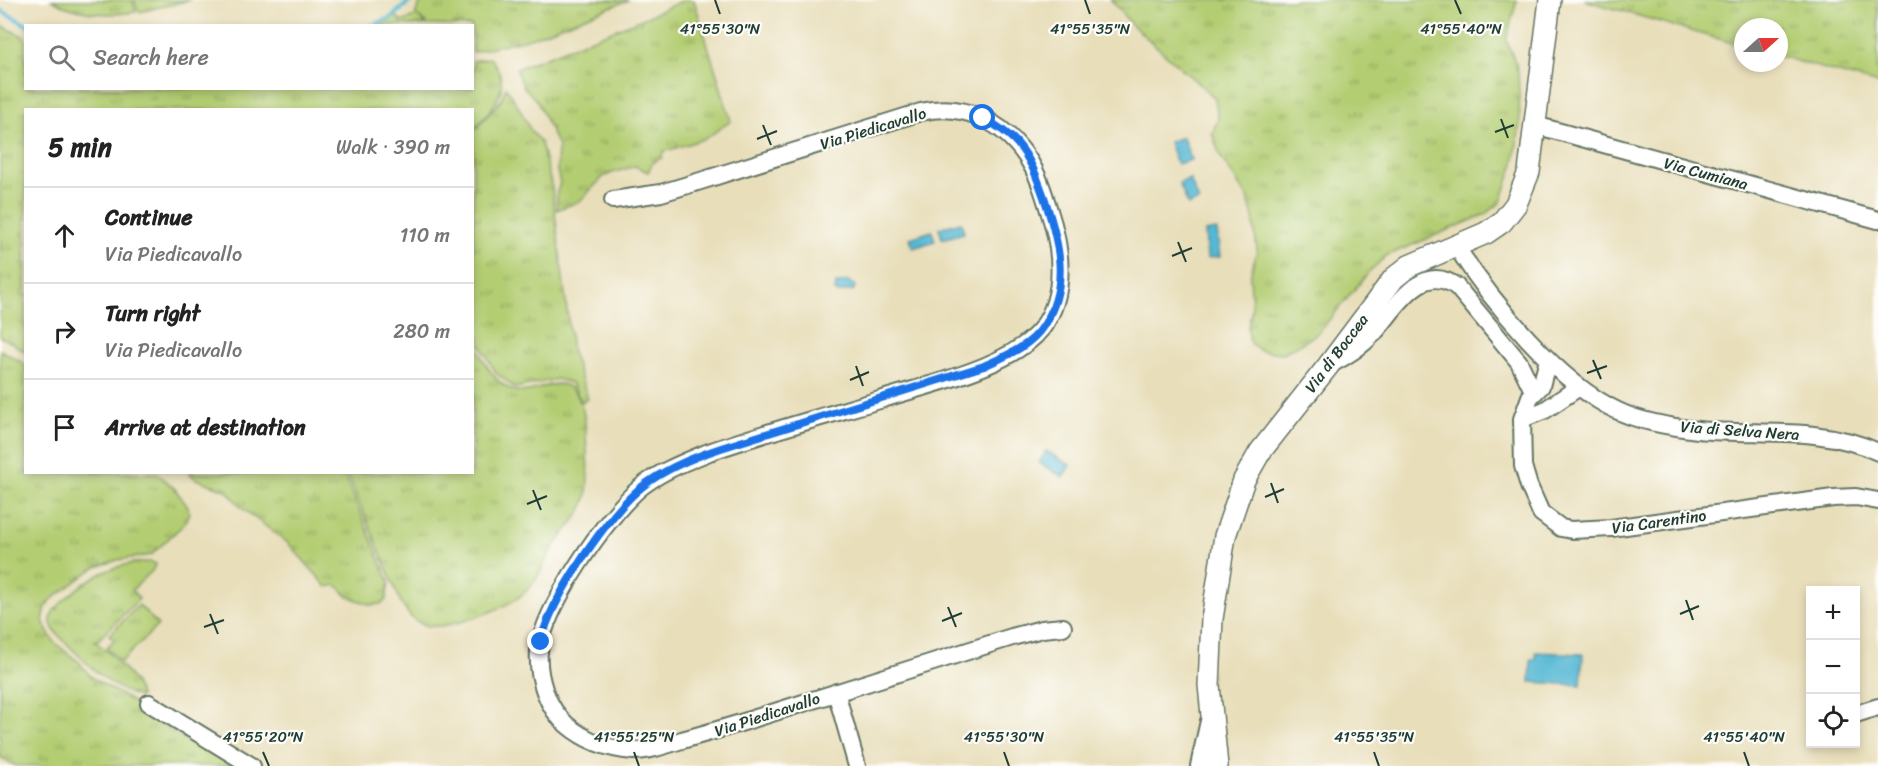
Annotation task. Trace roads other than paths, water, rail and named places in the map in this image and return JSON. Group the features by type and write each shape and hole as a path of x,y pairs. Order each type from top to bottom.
{"main road":[{"name":"Via di Boccea","path":"1217,766 1210,714 1209,685 1212,619 1220,561 1233,509 1244,480 1260,452 1394,278 1409,266 1496,227 1516,204 1529,172 1550,0"}],"street":[{"name":"Via Piedicavallo","path":"613,200 661,193 888,122 934,110 968,112 991,122 1018,144 1034,170 1050,216 1060,257 1060,280 1055,302 1039,331 1023,346 984,366 721,448 681,464 642,486 626,502 583,557 553,609 543,632 539,665 544,688 552,707 571,729 593,744 619,749 648,750 1012,637 1042,629 1063,627"},
{"name":"Via Cumiana","path":"1535,125 1878,220"},
{"name":"Via di Selva Nera","path":"1456,246 1490,292 1548,360 1579,387 1619,412 1698,430 1768,431 1822,436 1846,440 1878,452"},
{"path":"1328,366 1347,357 1372,336 1410,290 1424,282 1443,279 1456,287 1519,362 1534,393"},
{"name":"Via Carentino","path":"1548,360 1541,386 1530,397 1522,419 1523,466 1541,513 1561,528 1572,530 1611,528 1833,498 1856,497 1878,501"},
{"path":"1522,419 1545,410 1579,387"},
{"name":"Via Piedicavallo","path":"836,692 857,766"},
{"path":"149,703 252,766"},
{"path":"1860,713 1878,707"},
{"path":"1199,766 1210,714"}],"water":[{"path":"1183,137 1191,160 1177,164 1169,142"},
{"path":"1190,179 1199,201 1188,205 1179,183"},
{"path":"961,222 964,233 942,239 939,228"},
{"path":"1217,230 1220,257 1207,258 1205,232"},
{"path":"932,231 935,241 913,248 910,238"},
{"path":"848,281 855,286 854,290 838,293 835,291 836,284"},
{"path":"1046,451 1070,465 1063,477 1039,463"},
{"path":"1536,652 1583,654 1581,685 1530,682 1531,659 1536,659"}],"waterway":[{"path":"376,24 392,17 411,0"},
{"path":"0,10 25,24"}]}
